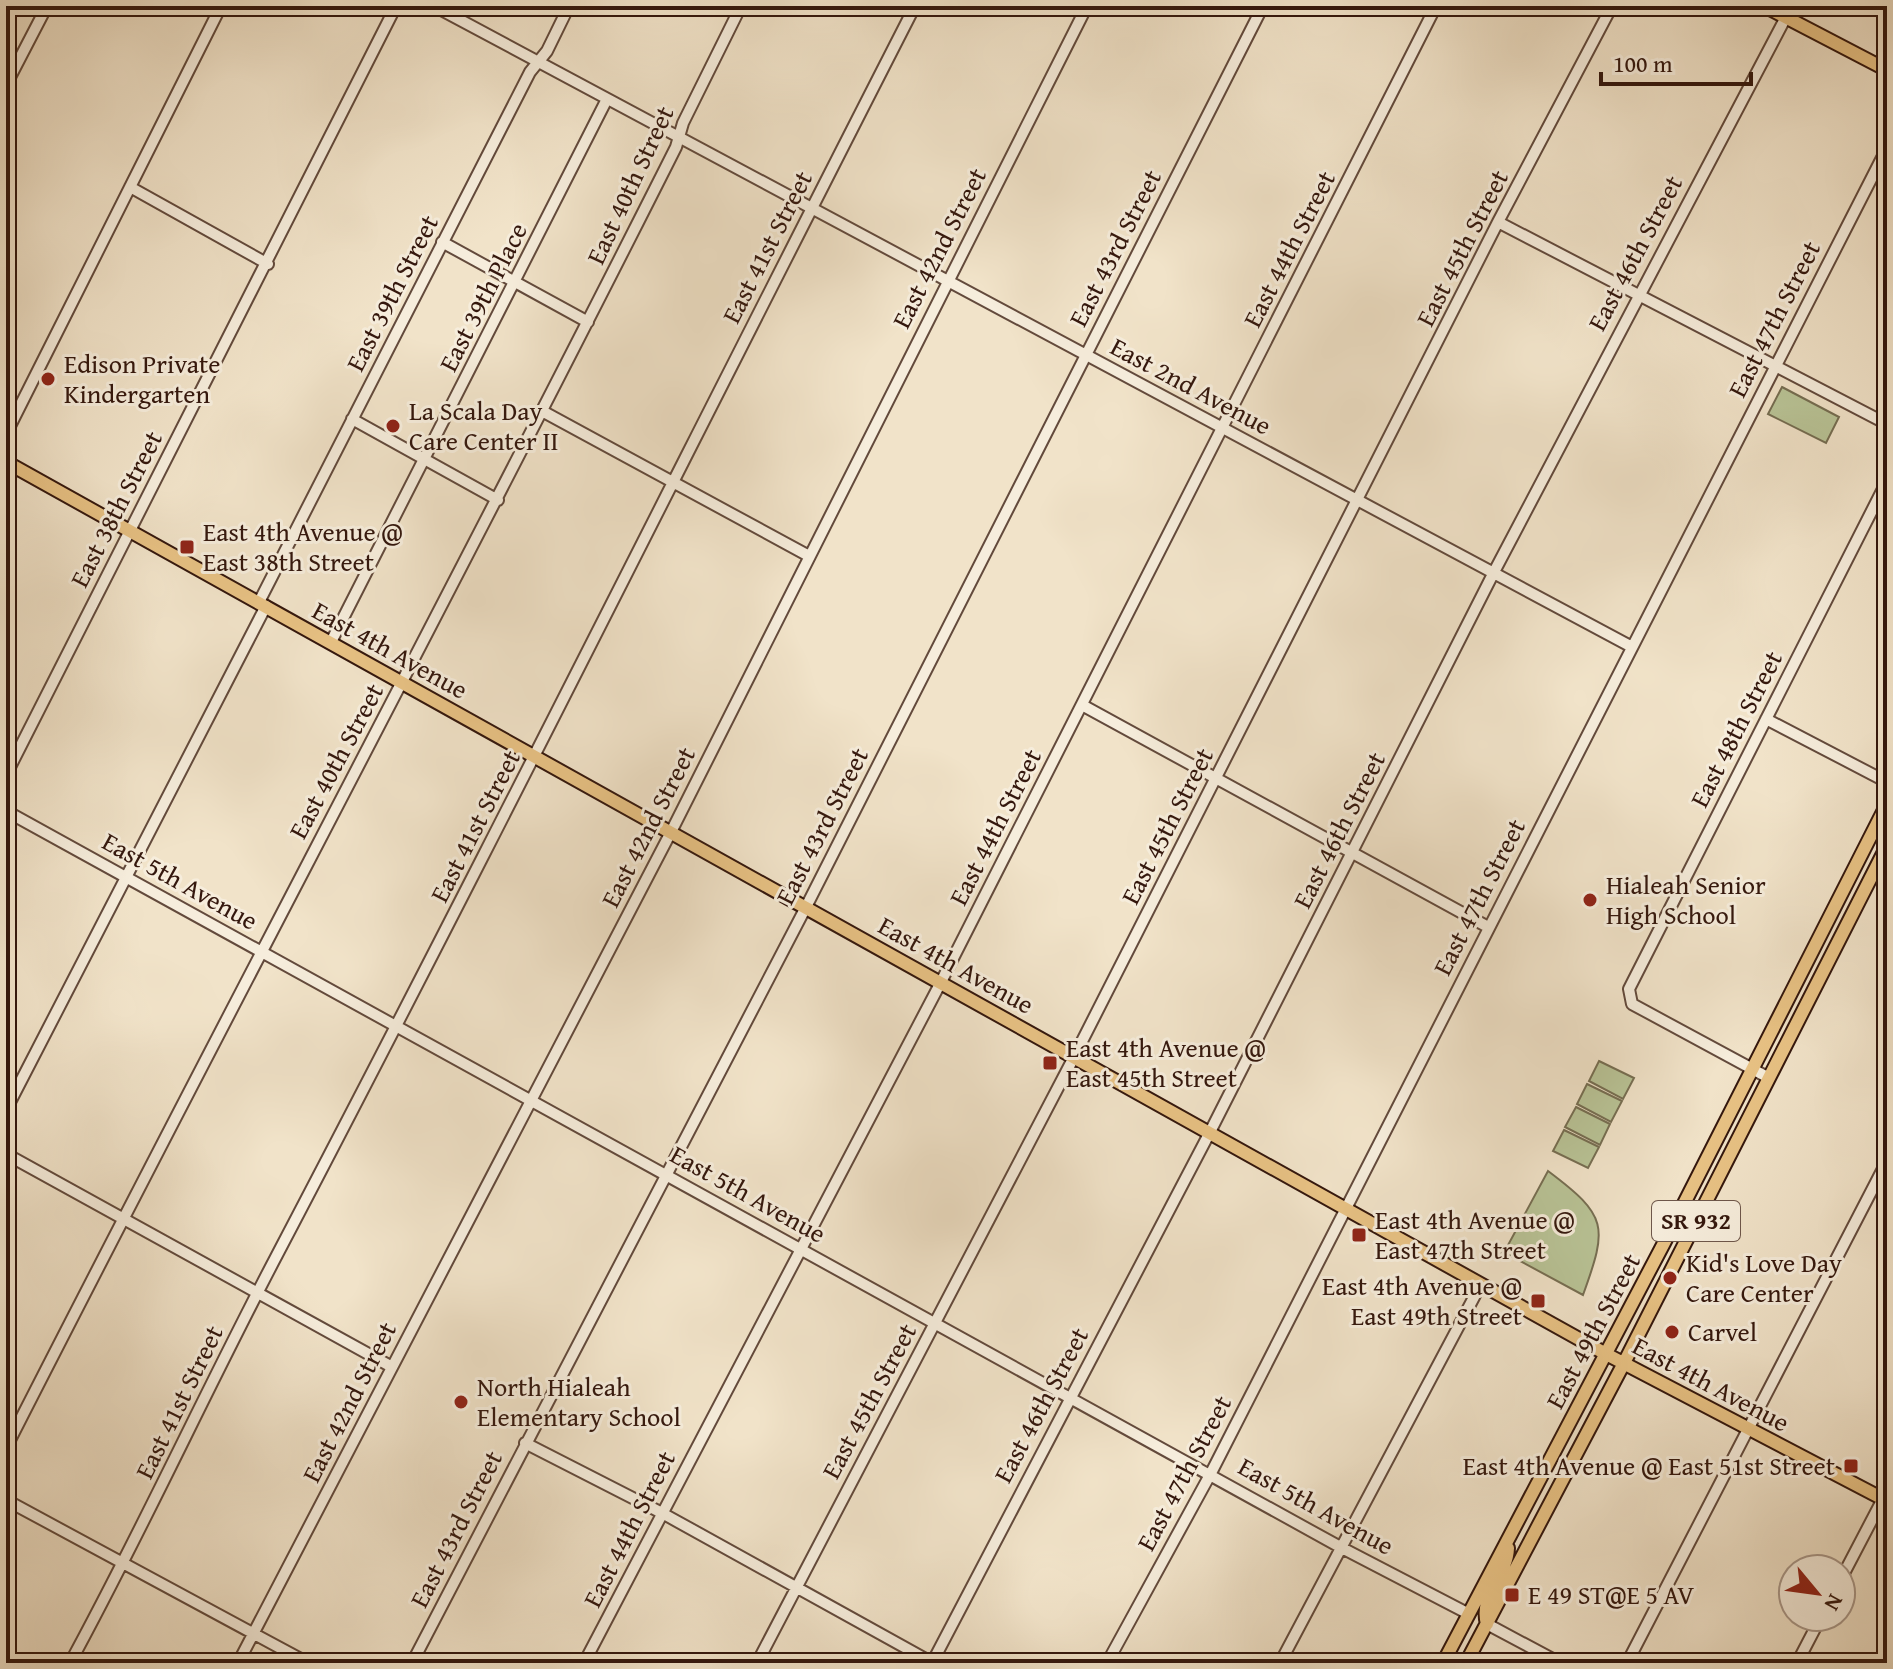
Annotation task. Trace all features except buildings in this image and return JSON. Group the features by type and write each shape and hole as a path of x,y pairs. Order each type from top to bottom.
{"main road":[{"path":"1764,6 1887,70"},
{"name":"East 4th Avenue","path":"6,462 1606,1354 1886,1497"},
{"name":"East 49th Street","path":"1443,1663 1606,1354 1887,804"},
{"name":"East 49th Street","path":"1466,1663 1624,1363 1887,846"},
{"path":"1487,1624 1484,1606 1506,1563 1507,1541"},
{"path":"1458,1663 1473,1633 1469,1614"}],"street":[{"path":"6,85 47,6"},
{"path":"6,434 221,6"},
{"name":"East 38th Street","path":"6,775 268,264 396,6"},
{"name":"East 2nd Avenue","path":"434,6 1632,647"},
{"name":"East 39th Street","path":"6,1110 127,876 262,604 290,540 530,72 539,62 569,6"},
{"name":"East 40th Street","path":"6,1448 260,950 498,500 676,147 677,137 741,6"},
{"name":"East 41st Street","path":"70,1663 124,1564 257,1294 398,1028 915,6"},
{"name":"East 42nd Street","path":"238,1663 671,832 1087,6"},
{"name":"East 43rd Street","path":"412,1663 806,907 1263,6"},
{"name":"East 44th Street","path":"584,1663 941,982 1436,6"},
{"name":"East 45th Street","path":"757,1663 1074,1057 1359,502 1498,222 1612,6"},
{"name":"East 46th Street","path":"932,1663 1210,1132 1494,572 1786,17"},
{"name":"East 39th Place","path":"331,642 607,99"},
{"name":"East 47th Street","path":"1107,1663 1211,1473 1887,148"},
{"path":"130,187 268,264"},
{"path":"1498,222 1887,424"},
{"path":"442,242 588,322"},
{"path":"542,411 809,556"},
{"path":"352,419 498,500"},
{"name":"East 48th Street","path":"1752,1069 1632,1004 1629,989 1887,481"},
{"path":"1082,705 1488,927"},
{"path":"1766,719 1887,782"},
{"name":"East 5th Avenue","path":"6,811 1071,1395 1342,1548 1469,1614"},
{"path":"1752,1069 1769,1078"},
{"path":"6,1154 392,1367"},
{"path":"1627,1663 1751,1429 1887,1161"},
{"path":"1280,1663 1481,1284"},
{"path":"525,1443 662,1513 932,1663"},
{"path":"1855,1553 1886,1497"},
{"path":"6,1500 308,1663"},
{"path":"1487,1624 1560,1663"},
{"path":"1797,1663 1813,1633"}],"green space":[{"path":"1782,387 1839,417 1826,443 1768,414"},
{"path":"1599,1061 1634,1078 1623,1099 1589,1081"},
{"path":"1587,1084 1622,1101 1611,1122 1577,1104"},
{"path":"1576,1107 1610,1124 1600,1145 1565,1127"},
{"path":"1564,1130 1599,1147 1588,1168 1553,1151"},
{"path":"1548,1171 1582,1200 1597,1224 1597,1253 1583,1295 1509,1255 1500,1255"}],"place":[{"name":"Edison Private Kindergarten","path":"48,379"},
{"name":"La Scala Day Care Center II","path":"393,426"},
{"name":"East 4th Avenue @ East 38th Street","path":"187,547"},
{"name":"Hialeah Senior High School","path":"1590,900"},
{"name":"East 4th Avenue @ East 45th Street","path":"1050,1063"},
{"name":"East 4th Avenue @ East 47th Street","path":"1359,1235"},
{"name":"Kid's Love Day Care Center","path":"1670,1278"},
{"name":"East 4th Avenue @ East 49th Street","path":"1538,1301"},
{"name":"Carvel","path":"1672,1332"},
{"name":"North Hialeah Elementary School","path":"461,1402"},
{"name":"East 4th Avenue @ East 51st Street","path":"1851,1466"},
{"name":"E 49 ST@E 5 AV","path":"1512,1595"}]}
